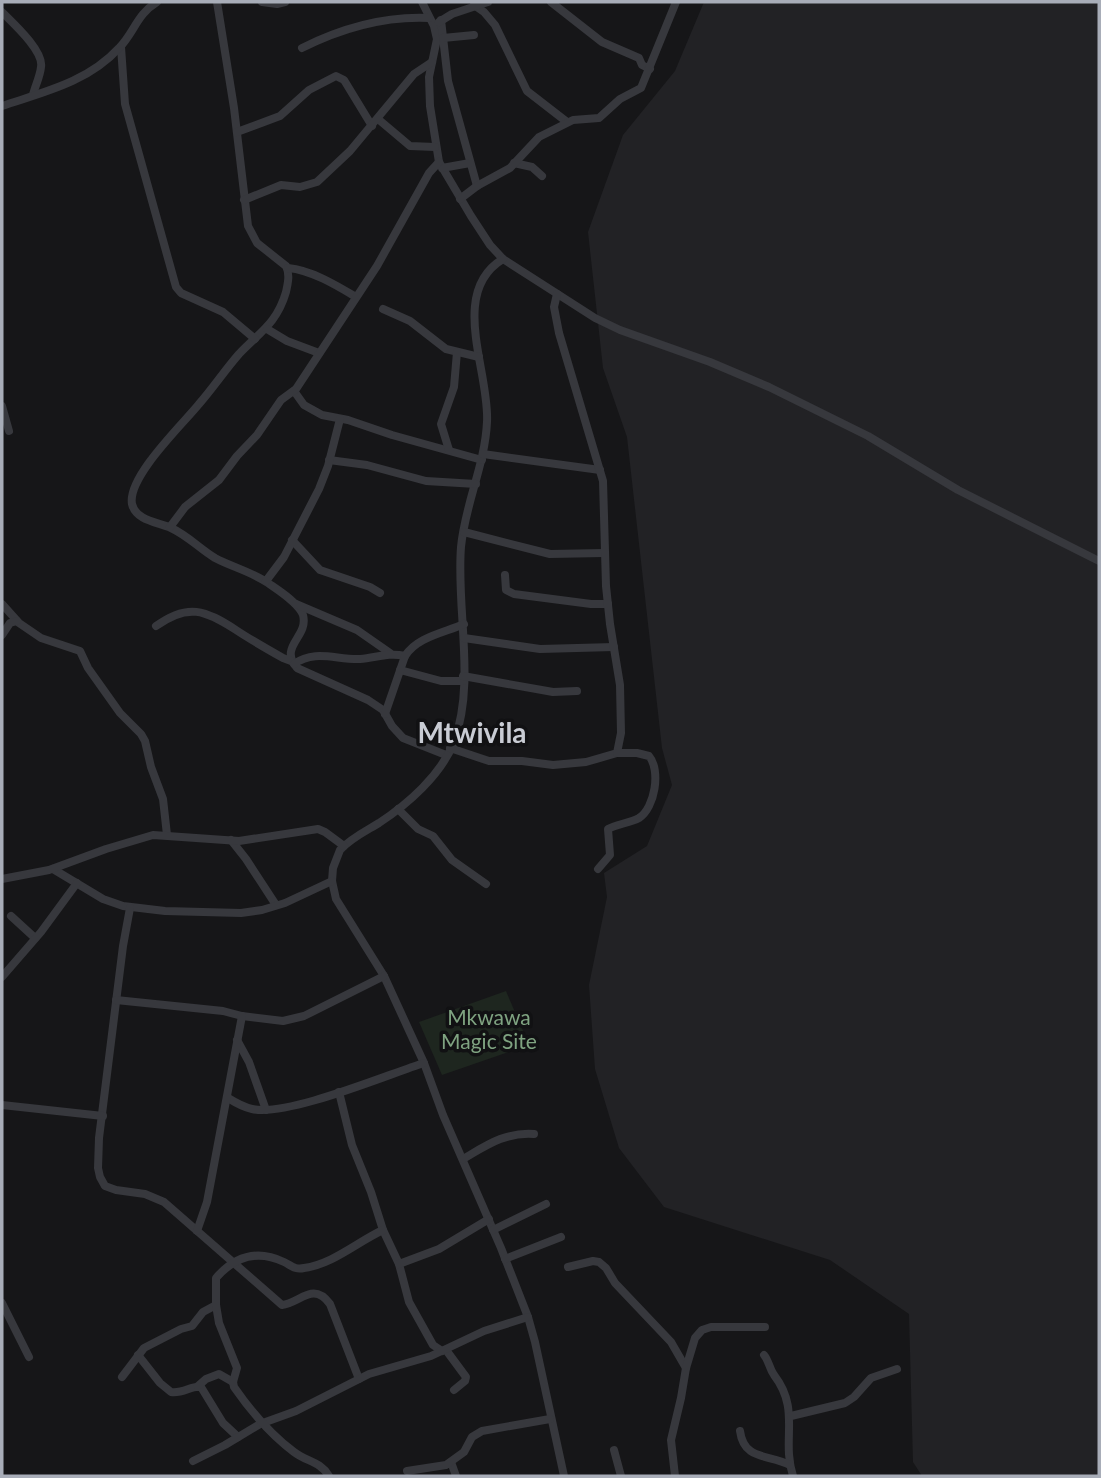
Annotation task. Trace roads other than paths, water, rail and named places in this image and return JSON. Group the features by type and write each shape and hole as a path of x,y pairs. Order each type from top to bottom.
{"street":[{"path":"2,106 92,72 121,47 134,24 157,2"},
{"path":"217,2 237,132 244,200 253,238 288,268 300,270 356,297"},
{"path":"262,2 285,2"},
{"path":"422,2 443,38 448,81 477,186"},
{"path":"302,48 349,28 411,17 435,21 467,5 488,2"},
{"path":"551,2 602,42 636,57 642,65 650,68"},
{"path":"460,199 510,168 539,138 567,122 592,120 604,115 620,99 641,88 676,2"},
{"path":"467,5 484,12 495,25 527,91 567,122"},
{"path":"2,12 22,32 42,64 33,95"},
{"path":"435,21 437,39 432,62 430,106 435,147 441,165 460,199 490,245 503,259 595,318 620,330 743,375 868,436 958,490 1099,561"},
{"path":"443,38 474,35"},
{"path":"121,47 125,104 176,287 181,293 223,312 255,340"},
{"path":"244,200 281,185 300,187 317,182 350,151 414,74 432,62"},
{"path":"237,132 279,116 309,90 336,76 344,80 375,122 410,146 435,147"},
{"path":"170,527 185,507 219,480 257,435 275,407 294,391 377,266 429,173 441,165 470,163"},
{"path":"514,163 532,167 542,176"},
{"path":"503,259 489,269 478,288 473,322 487,405 482,457 464,532 460,579 464,624 463,679 459,723 448,752 415,796 344,846 334,860 332,881 339,906 372,953 425,1063 443,1115 528,1317 564,1476"},
{"path":"288,268 289,279 282,306 267,329 240,354 171,434 146,467 132,495 136,511 148,520 170,527 213,557 266,581 299,609 303,626 290,652 292,662"},
{"path":"557,294 554,307 559,333 600,470 605,503 604,553 608,604 620,685 621,733 617,753"},
{"path":"383,309 410,321 437,343 457,352 479,357"},
{"path":"267,329 287,341 319,353"},
{"path":"449,450 441,424 454,387 457,352"},
{"path":"294,391 311,410 322,415 449,450 482,457 600,470"},
{"path":"2,406 9,431"},
{"path":"266,581 278,567 319,489 340,419"},
{"path":"329,460 367,465 426,481 476,484"},
{"path":"464,532 550,554 604,553"},
{"path":"292,540 320,570 380,593"},
{"path":"505,575 506,590 514,594 608,604"},
{"path":"2,604 17,621 48,642 80,651 88,668 120,713 141,734 163,799 167,835"},
{"path":"293,604 305,606 351,627 390,653 405,656"},
{"path":"156,626 186,611 205,613 218,618 307,673 369,700 386,714 392,726 404,738 448,752 489,761 523,761 553,765 586,762 617,753 637,753 649,757 654,764 655,777 650,805 644,814 636,819 608,829 606,836 610,855 598,869"},
{"path":"2,635 10,623 17,621"},
{"path":"386,714 410,648 421,640 464,624"},
{"path":"464,638 540,649 614,647"},
{"path":"292,662 315,655 360,659 390,653"},
{"path":"400,670 441,681 463,679 552,692 577,691"},
{"path":"398,809 418,829 433,836 444,852 458,865 486,884"},
{"path":"2,879 54,869 153,835 231,840 318,830 344,846"},
{"path":"231,840 276,905"},
{"path":"54,869 103,899 131,908 165,911 242,913 276,905 332,881"},
{"path":"2,976 35,939 77,883"},
{"path":"131,908 116,1000 103,1116 98,1168 102,1183 111,1189 145,1194 164,1202 282,1305 306,1295 324,1297 330,1304 359,1379"},
{"path":"11,916 35,939"},
{"path":"116,1000 223,1011 283,1021 296,1018 384,976"},
{"path":"197,1231 207,1202 242,1016"},
{"path":"237,1040 266,1110"},
{"path":"228,1098 254,1110 286,1108 425,1063"},
{"path":"339,1092 345,1124 383,1230 399,1264 413,1312 433,1346 444,1351 466,1377 454,1390"},
{"path":"2,1105 103,1116"},
{"path":"463,1159 500,1137 517,1133 534,1134"},
{"path":"493,1230 546,1204"},
{"path":"399,1264 439,1249 489,1219"},
{"path":"233,1382 237,1368 222,1335 216,1305 216,1278 244,1255 255,1254 283,1261 293,1268 308,1268 335,1257 383,1230"},
{"path":"505,1259 561,1237"},
{"path":"568,1268 593,1261 599,1262 615,1283 671,1342 685,1368"},
{"path":"2,1303 29,1357"},
{"path":"122,1377 148,1345 194,1325 203,1312 216,1305"},
{"path":"193,1461 264,1422 296,1411 359,1379 444,1351 484,1331 528,1317"},
{"path":"675,1476 671,1440 685,1368 695,1338 702,1330 726,1326 765,1327"},
{"path":"138,1355 160,1383 171,1392 186,1392 219,1374 233,1382 239,1395 291,1450 320,1465 329,1476"},
{"path":"764,1356 781,1382 791,1416 790,1465 793,1476"},
{"path":"791,1416 845,1403 854,1397 870,1378 897,1369"},
{"path":"198,1386 204,1390 223,1423 238,1437"},
{"path":"407,1471 426,1470 451,1462 464,1452 467,1443 477,1434 550,1419"},
{"path":"740,1431 746,1448 758,1455 790,1465"},
{"path":"614,1450 621,1476"},
{"path":"451,1462 456,1476"}],"district":[{"name":"Mtwivila","path":"472,732"}],"park label":[{"name":"Mkwawa Magic Site","path":"489,1028"}]}
